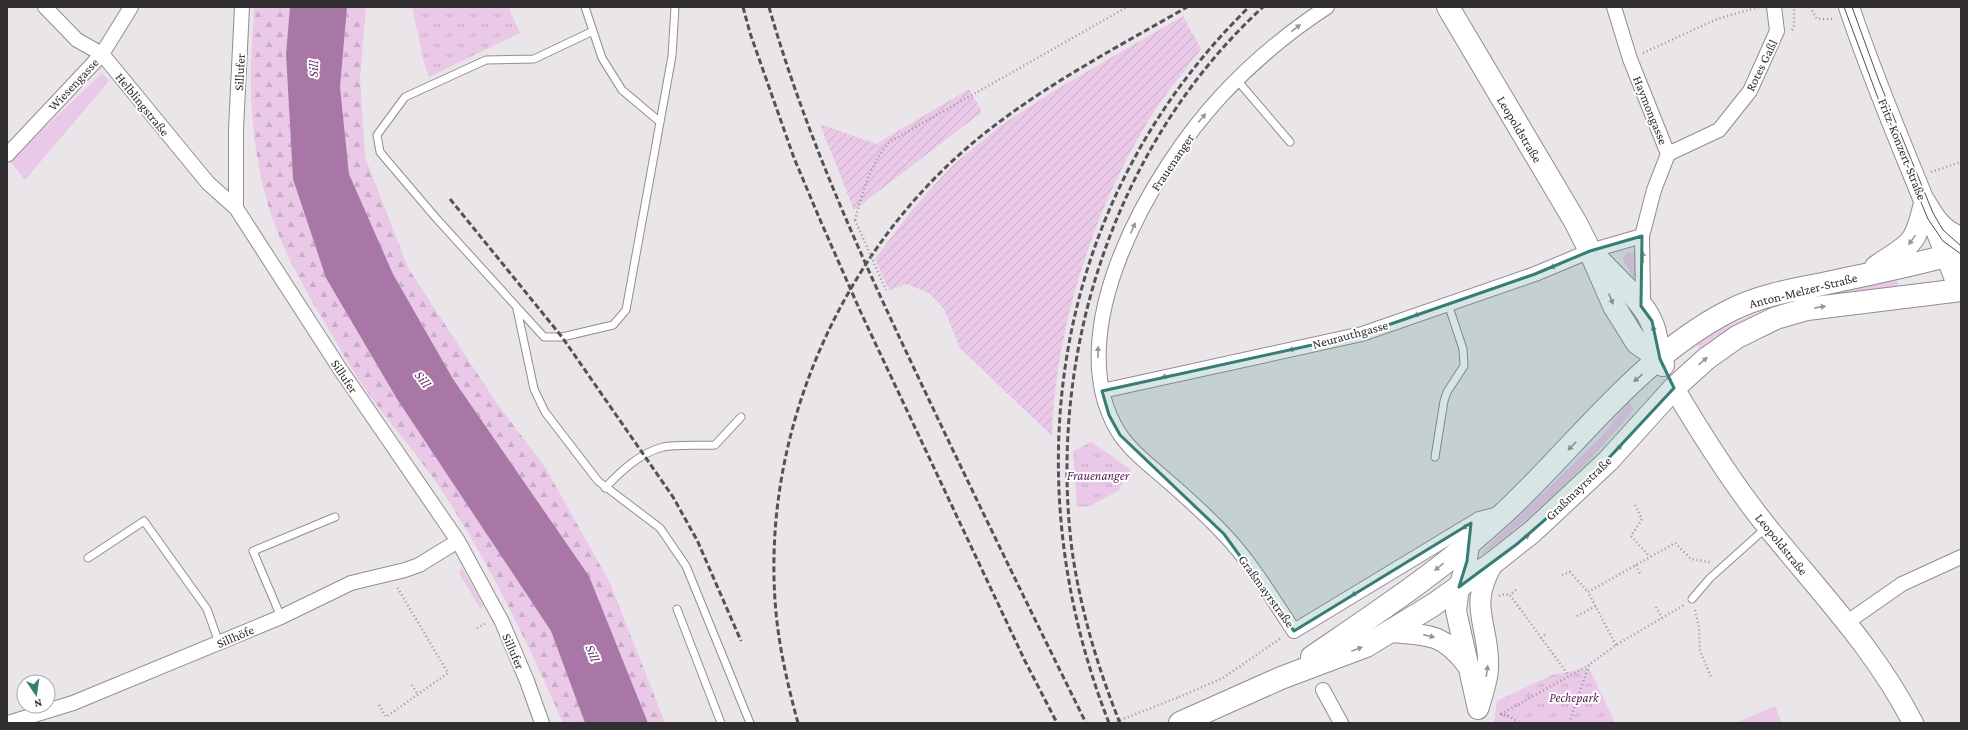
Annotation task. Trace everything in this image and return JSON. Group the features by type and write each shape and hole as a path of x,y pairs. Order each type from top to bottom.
{"main road":[{"name":"Leopoldstraße","path":"1448,7 1576,223 1614,306 1636,343 1660,359"},
{"path":"1925,203 1936,222 1944,230 1961,238"},
{"path":"1867,274 1900,252 1915,238 1925,203"},
{"name":"Leopoldstraße","path":"1590,251 1641,306 1652,321 1660,359 1674,388"},
{"name":"Anton-Melzer-Straße","path":"1660,359 1699,329 1730,310 1746,303 1785,292 1956,255"},
{"name":"Anton-Melzer-Straße","path":"1674,388 1725,345 1761,324 1776,318 1821,307 1960,291"},
{"name":"Graßmayrstraße","path":"1282,678 1395,601 1504,514 1626,389 1660,359"},
{"name":"Graßmayrstraße","path":"1184,721 1282,678 1366,646 1459,587 1532,532 1579,490 1674,388"}],"street":[{"name":"Helblingstraße","path":"45,7 77,40 102,54 208,183 236,208"},
{"name":"Wiesengasse","path":"7,155 102,54 131,7"},
{"name":"Sillufer","path":"242,7 236,129 236,208 340,369 458,541 502,622 527,681 542,723"},
{"name":"Frauenanger","path":"1102,390 1098,363 1098,336 1113,280 1130,233 1155,184 1200,120 1237,80 1296,28 1327,7"},
{"name":"Haymongasse","path":"1614,7 1630,58 1668,154 1654,190 1642,236 1643,298 1641,306"},
{"name":"Rotes Gaßl","path":"1668,154 1719,130 1750,90 1777,31 1774,7"},
{"name":"Fritz-Konzert-Straße","path":"1851,12 1873,76 1925,203 1956,255 1960,291"},
{"path":"1590,251 1642,236"},
{"name":"Neurauthgasse","path":"1102,390 1362,334 1534,274 1590,251"},
{"name":"Leopoldstraße","path":"1674,388 1730,478 1767,527 1846,622 1887,677 1913,723"},
{"name":"Graßmayrstraße","path":"1102,390 1109,415 1120,435 1141,458 1224,534 1254,573 1294,631 1479,519 1504,514"},
{"name":"Sillhöfe","path":"8,723 73,703 281,616 351,583 419,565 458,541"},
{"path":"1469,543 1467,561 1459,587 1456,611 1477,716"},
{"path":"1846,622 1902,584 1961,557"},
{"path":"1477,716 1488,669 1480,598 1485,576 1494,562"},
{"path":"1390,632 1437,638 1454,648 1468,667"},
{"path":"1323,690 1341,723"}],"lane":[{"path":"585,7 602,58 622,90 660,122"},
{"path":"593,31 534,58 486,60 405,97 376,135 380,152 436,218 544,337 562,337 613,325 626,310 672,56 675,7"},
{"path":"1237,80 1290,142"},
{"path":"1435,457 1444,401 1447,392 1464,366 1463,349 1448,304"},
{"path":"517,308 534,389 545,412 591,474 605,488 660,528 686,566 750,723"},
{"path":"605,488 618,475 644,455 664,447 716,445 741,417"},
{"path":"281,616 253,551 335,517"},
{"path":"88,558 144,521 207,609 219,642"},
{"path":"1692,599 1710,578 1767,527"},
{"path":"677,609 721,723"}],"path":[{"path":"886,290 855,220 862,194 882,150 891,141 1127,7"},
{"path":"1630,58 1717,19 1760,7"},
{"path":"1810,7 1813,15 1819,19 1851,12"},
{"path":"1915,178 1961,162"},
{"path":"1635,505 1642,519 1631,536 1650,557"},
{"path":"1588,592 1675,543 1691,559 1712,563"},
{"path":"1636,565 1640,574"},
{"path":"1562,575 1570,572 1588,592 1616,645"},
{"path":"379,705 386,717 448,673 389,573"},
{"path":"1516,590 1510,595 1568,676"},
{"path":"1501,714 1589,665 1616,645 1692,599 1699,628 1700,651 1711,677"},
{"path":"1577,616 1596,606"},
{"path":"1656,607 1662,618"},
{"path":"477,628 485,624"},
{"path":"1113,723 1223,678 1281,638 1294,631"},
{"path":"1541,638 1547,633"},
{"path":"1570,723 1589,665"},
{"path":"412,685 418,694"},
{"path":"1477,716 1501,714 1510,716 1519,723"}],"highlighted area":[{"path":"1642,236 1641,306 1652,321 1660,359 1674,388 1579,490 1517,544 1459,587 1467,561 1471,523 1294,631 1224,534 1120,435 1109,415 1102,391 1362,334 1535,274 1590,251"}],"green space":[{"path":"254,7 290,7 286,54 293,179 326,278 397,399 551,631 585,723 563,723 504,598 471,538 434,479 360,381 315,306 288,256 267,202 254,136 251,103 251,57"},
{"path":"347,7 366,7 360,78 365,157 408,268 498,405 545,467 610,583 665,723 648,723 589,576 453,379 393,274 349,174 340,87"},
{"path":"412,7 512,7 509,9 520,33 429,77 424,63"},
{"path":"1183,16 1201,49 1164,97 1141,134 1120,173 1101,215 1085,259 1072,304 1062,348 1055,393 1052,436 960,348 944,309 929,293 907,284 889,290 875,259 911,211 951,167 1000,126 1057,89"},
{"path":"102,73 109,81 25,180 10,161"},
{"path":"969,89 982,112 854,210 820,124 876,144"},
{"path":"1630,252 1635,256 1637,262 1637,276 1633,277 1623,259 1626,253"},
{"path":"1896,278 1899,288 1701,351 1697,344 1745,318 1769,309 1818,295"},
{"path":"1629,401 1634,409 1582,468 1544,504 1483,554 1482,552 1602,436"},
{"name":"Frauenanger","path":"1092,442 1131,470 1118,491 1090,506 1077,507 1073,451"},
{"path":"462,568 484,606 480,608 460,575 459,573"},
{"name":"Pechepark","path":"1589,668 1615,723 1494,723 1497,701 1552,675"},
{"path":"1775,706 1782,723 1736,723"}],"water":[{"name":"Sill","path":"290,7 347,7 340,87 349,174 393,274 453,379 589,576 648,723 585,723 551,631 397,399 326,278 293,179 286,54"}],"tram line":[{"path":"1844,7 1882,109 1928,219 1943,241 1961,254"},
{"path":"1852,7 1879,81 1933,213 1943,230 1961,246"}],"railway":[{"path":"743,7 750,33 794,158 821,222 862,315 1025,661 1057,723"},
{"path":"769,7 800,103 857,245 899,337 1023,596 1086,723"},
{"path":"798,723 791,698 777,622 774,559 779,496 791,435 810,374 835,317 867,262 904,212 947,166 974,142 1002,120 1062,79 1187,7"},
{"path":"1109,723 1079,628 1062,533 1059,437 1069,343 1093,252 1131,164 1183,82 1249,7"},
{"path":"1120,723 1097,660 1085,616 1075,572 1072,550 1067,476 1071,401 1083,327 1103,255 1131,186 1168,121 1212,61 1263,7"},
{"path":"450,199 562,337 673,497 697,540 741,641"}]}
